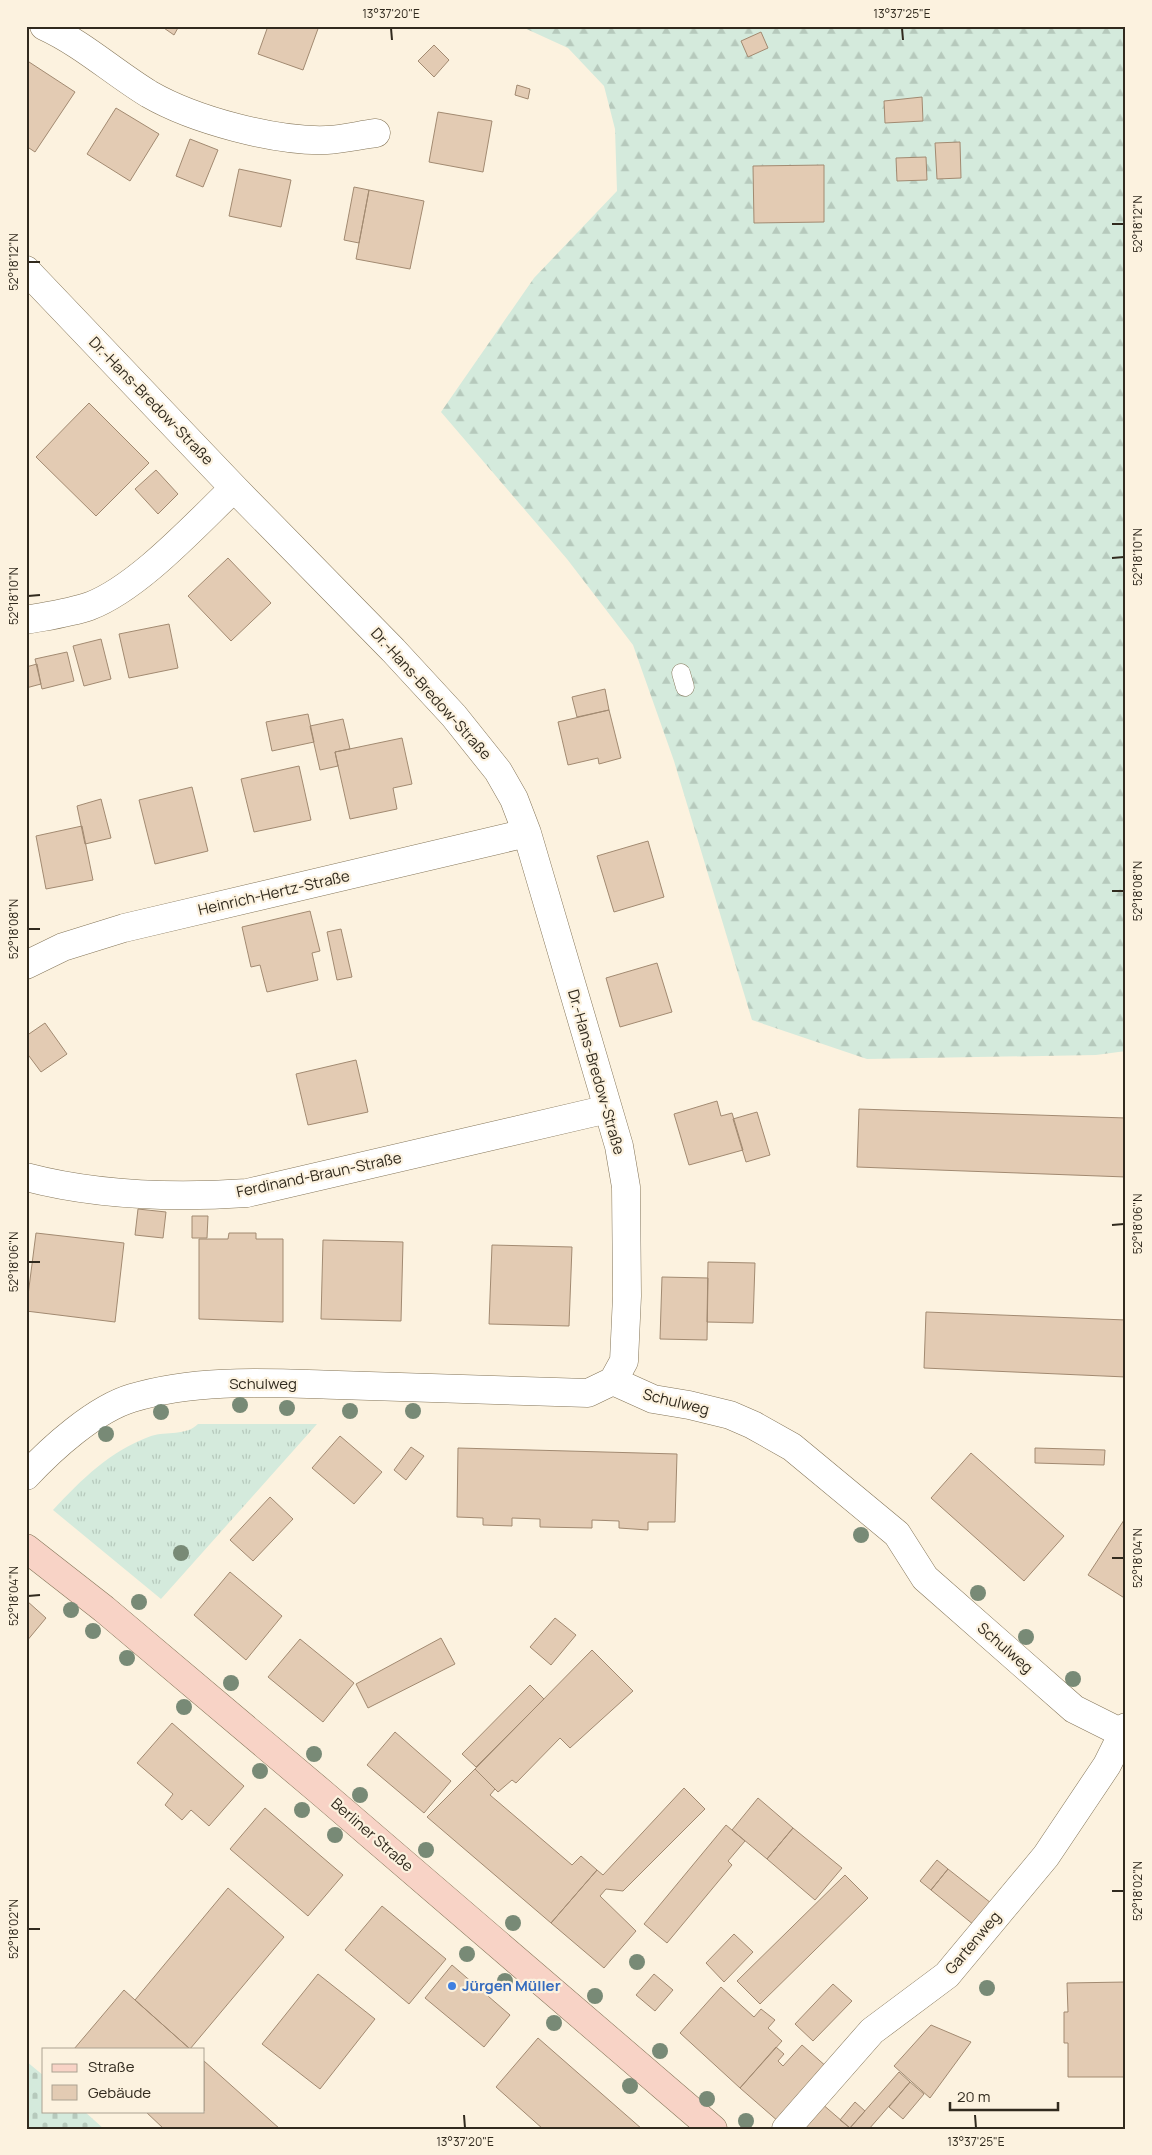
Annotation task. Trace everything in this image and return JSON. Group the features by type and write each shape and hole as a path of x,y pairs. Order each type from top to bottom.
{"street":[{"path":"44,26 65,36 150,94 207,119 268,136 327,140 376,133"},
{"name":"Dr.-Hans-Bredow-Straße","path":"26,270 234,488 393,650 454,716 498,770 514,799 526,833 619,1146 626,1187 628,1239 624,1361 613,1381"},
{"path":"26,620 88,606 112,595 135,580 234,488"},
{"name":"Heinrich-Hertz-Straße","path":"26,966 63,946 124,928 526,833"},
{"name":"Ferdinand-Braun-Straße","path":"26,1176 50,1183 117,1192 189,1197 247,1193 608,1109"},
{"name":"Schulweg","path":"26,1476 48,1452 87,1422 130,1398 179,1386 298,1384 588,1393 613,1381 653,1399 730,1415 753,1425 792,1447 897,1534 925,1578 1074,1709 1124,1730"},
{"name":"Berliner Straße","path":"26,1548 97,1604 322,1793 713,2129"},
{"name":"Gartenweg","path":"786,2129 872,2032 947,1975 1046,1856 1107,1765 1124,1730"}],"green space":[{"path":"520,26 1126,26 1126,1051 1096,1055 867,1059 752,1020 674,761 633,645 567,559 441,412 534,278 617,191 615,129 604,86 568,48"},
{"path":"198,1424 317,1424 161,1599 53,1510 86,1477 122,1450 151,1436 182,1432"},
{"path":"26,2061 42,2074 42,2112 85,2112 104,2129 26,2129"}],"building":[{"path":"161,26 179,26 174,35"},
{"path":"268,26 319,26 303,70 258,54"},
{"path":"761,32 768,48 748,57 741,41"},
{"path":"434,45 449,60 434,77 418,61"},
{"path":"26,60 75,92 35,152 26,146"},
{"path":"517,85 530,89 528,99 515,95"},
{"path":"922,97 923,121 885,123 884,101"},
{"path":"116,108 159,134 130,181 87,154"},
{"path":"438,112 492,121 483,172 429,162"},
{"path":"190,139 218,150 203,187 176,176"},
{"path":"960,142 961,178 937,179 935,143"},
{"path":"926,157 927,180 897,181 896,158"},
{"path":"824,165 824,222 754,223 753,166"},
{"path":"239,169 291,180 281,227 229,216"},
{"path":"354,187 369,190 359,243 344,240"},
{"path":"369,190 424,201 410,269 356,259"},
{"path":"89,403 149,463 96,516 36,457"},
{"path":"156,470 178,494 158,514 135,489"},
{"path":"228,558 271,603 231,641 188,596"},
{"path":"169,624 178,668 129,678 119,634"},
{"path":"101,639 111,679 84,686 73,646"},
{"path":"67,652 74,681 42,689 35,659"},
{"path":"37,664 41,684 26,688 26,667"},
{"path":"605,689 609,710 577,717 572,697"},
{"path":"609,710 621,758 599,764 598,758 568,765 558,722"},
{"path":"308,714 314,742 272,751 266,722"},
{"path":"343,719 350,749 335,752 338,766 320,770 310,726"},
{"path":"402,738 412,784 393,788 397,809 350,819 335,752"},
{"path":"299,766 311,820 254,832 241,779"},
{"path":"192,787 208,851 155,864 139,800"},
{"path":"101,799 111,838 85,844 77,806"},
{"path":"82,826 93,880 46,889 36,836"},
{"path":"648,841 664,897 614,912 597,856"},
{"path":"310,911 320,951 312,953 318,980 267,992 260,965 251,967 242,927"},
{"path":"341,929 352,977 337,980 327,932"},
{"path":"657,963 672,1012 620,1027 606,978"},
{"path":"45,1023 67,1054 41,1072 26,1052 26,1036"},
{"path":"356,1060 368,1112 308,1125 296,1074"},
{"path":"717,1101 721,1116 732,1113 743,1150 689,1165 674,1114"},
{"path":"859,1109 1126,1118 1126,1177 857,1167"},
{"path":"757,1112 770,1155 746,1162 733,1119"},
{"path":"138,1209 166,1212 163,1238 135,1235"},
{"path":"192,1216 208,1216 207,1238 192,1238"},
{"path":"36,1233 124,1243 115,1322 26,1311"},
{"path":"229,1233 256,1233 256,1239 283,1239 283,1322 199,1319 199,1239 228,1239"},
{"path":"323,1240 403,1242 401,1321 321,1319"},
{"path":"492,1245 572,1247 569,1326 489,1324"},
{"path":"708,1262 755,1263 753,1323 707,1322"},
{"path":"662,1277 708,1278 707,1340 660,1339"},
{"path":"926,1312 1126,1320 1126,1377 924,1368"},
{"path":"340,1436 382,1472 354,1504 312,1468"},
{"path":"411,1447 424,1456 406,1480 394,1470"},
{"path":"458,1448 677,1454 675,1522 648,1522 648,1530 619,1528 619,1521 592,1520 592,1528 540,1527 540,1519 512,1518 512,1526 483,1525 483,1518 457,1517"},
{"path":"1035,1448 1105,1450 1104,1465 1035,1463"},
{"path":"971,1453 1064,1536 1024,1581 931,1498"},
{"path":"270,1497 293,1519 253,1561 230,1540"},
{"path":"1126,1517 1126,1599 1088,1575"},
{"path":"230,1572 282,1616 246,1660 194,1615"},
{"path":"26,1601 46,1618 26,1642"},
{"path":"555,1618 576,1635 551,1665 530,1647"},
{"path":"441,1638 455,1664 368,1708 356,1684"},
{"path":"300,1639 354,1683 323,1722 268,1677"},
{"path":"592,1650 633,1691 570,1748 560,1738 516,1783 512,1780 498,1792 475,1769"},
{"path":"530,1685 544,1699 476,1767 462,1754"},
{"path":"172,1723 244,1786 209,1826 191,1810 182,1820 165,1805 173,1794 137,1763"},
{"path":"395,1732 451,1781 424,1813 367,1765"},
{"path":"475,1769 495,1789 490,1795 572,1865 581,1856 597,1870 551,1923 427,1817"},
{"path":"684,1788 705,1809 623,1891 606,1889 600,1896 636,1931 604,1968 551,1923 597,1870 603,1875"},
{"path":"758,1798 793,1828 767,1859 732,1830"},
{"path":"265,1808 343,1875 308,1916 230,1849"},
{"path":"726,1825 745,1841 728,1861 732,1865 667,1943 644,1924"},
{"path":"793,1828 842,1868 815,1900 767,1859"},
{"path":"937,1860 948,1869 931,1890 920,1881"},
{"path":"948,1869 991,1903 974,1925 931,1890"},
{"path":"845,1875 868,1898 760,2004 737,1981"},
{"path":"228,1888 284,1937 191,2048 135,2000"},
{"path":"382,1906 446,1959 409,2004 345,1950"},
{"path":"734,1934 753,1952 724,1982 706,1963"},
{"path":"452,1965 510,2015 484,2047 425,1998"},
{"path":"318,1974 375,2019 320,2089 262,2044"},
{"path":"654,1974 673,1990 655,2011 636,1995"},
{"path":"1126,1982 1126,2077 1068,2077 1068,2043 1064,2043 1064,2012 1068,2012 1067,1983"},
{"path":"833,1984 852,2001 813,2041 795,2024"},
{"path":"721,1987 754,2017 761,2009 775,2020 768,2028 782,2041 740,2088 680,2033"},
{"path":"124,1990 189,2048 75,2048"},
{"path":"931,2025 971,2042 930,2098 894,2066"},
{"path":"538,2038 642,2129 543,2129 496,2087"},
{"path":"802,2045 828,2068 779,2122 740,2088 776,2047 784,2054 778,2061 783,2066"},
{"path":"205,2062 280,2129 164,2129 146,2112 205,2112"},
{"path":"899,2072 910,2082 869,2129 849,2129"},
{"path":"910,2082 924,2094 903,2119 889,2107"},
{"path":"855,2102 865,2111 850,2128 840,2120"},
{"path":"821,2103 850,2128 797,2129"}],"place":[{"name":"Jürgen Müller","path":"452,1986"}]}
